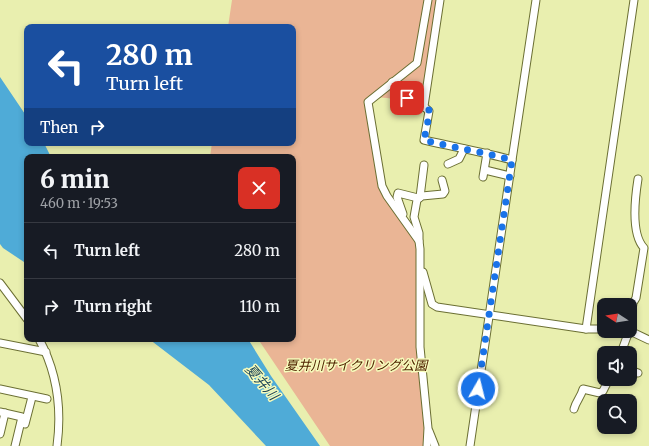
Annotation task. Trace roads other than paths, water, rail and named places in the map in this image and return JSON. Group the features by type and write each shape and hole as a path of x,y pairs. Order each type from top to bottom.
{"street":[{"path":"419,241 387,196 382,186 368,102 418,62 428,0"},
{"path":"424,106 440,0"},
{"path":"470,446 536,0"},
{"path":"586,328 634,0"},
{"path":"392,82 403,95 424,106 430,111 424,140 487,153 512,160"},
{"path":"448,164 459,159 464,149"},
{"path":"487,153 484,173 510,176"},
{"path":"424,165 419,198 414,217 419,233 421,268 420,347 428,428 427,446"},
{"path":"636,298 644,248 638,240 636,221 635,197 638,179"},
{"path":"402,216 402,210 397,197 398,193 419,198 443,194 444,191 442,180"},
{"path":"421,268 434,306 490,315 597,329"},
{"path":"0,283 24,315"},
{"path":"637,335 649,340"},
{"path":"41,342 54,374 60,408 57,446"},
{"path":"0,343 46,352"},
{"path":"574,409 576,403 581,397 583,389 600,393 606,386"},
{"path":"0,390 47,399"},
{"path":"20,446 32,397"},
{"path":"0,434 3,412 22,418 15,446"},
{"path":"428,428 435,446"}],"water":[{"path":"0,77 24,113 24,146 46,146 50,154 24,154 24,262 3,248 0,244"},
{"name":"夏井川","path":"153,342 250,342 271,376 320,446 266,446 209,385"}],"park label":[{"name":"夏井川サイクリング公園","path":"356,365"}]}
